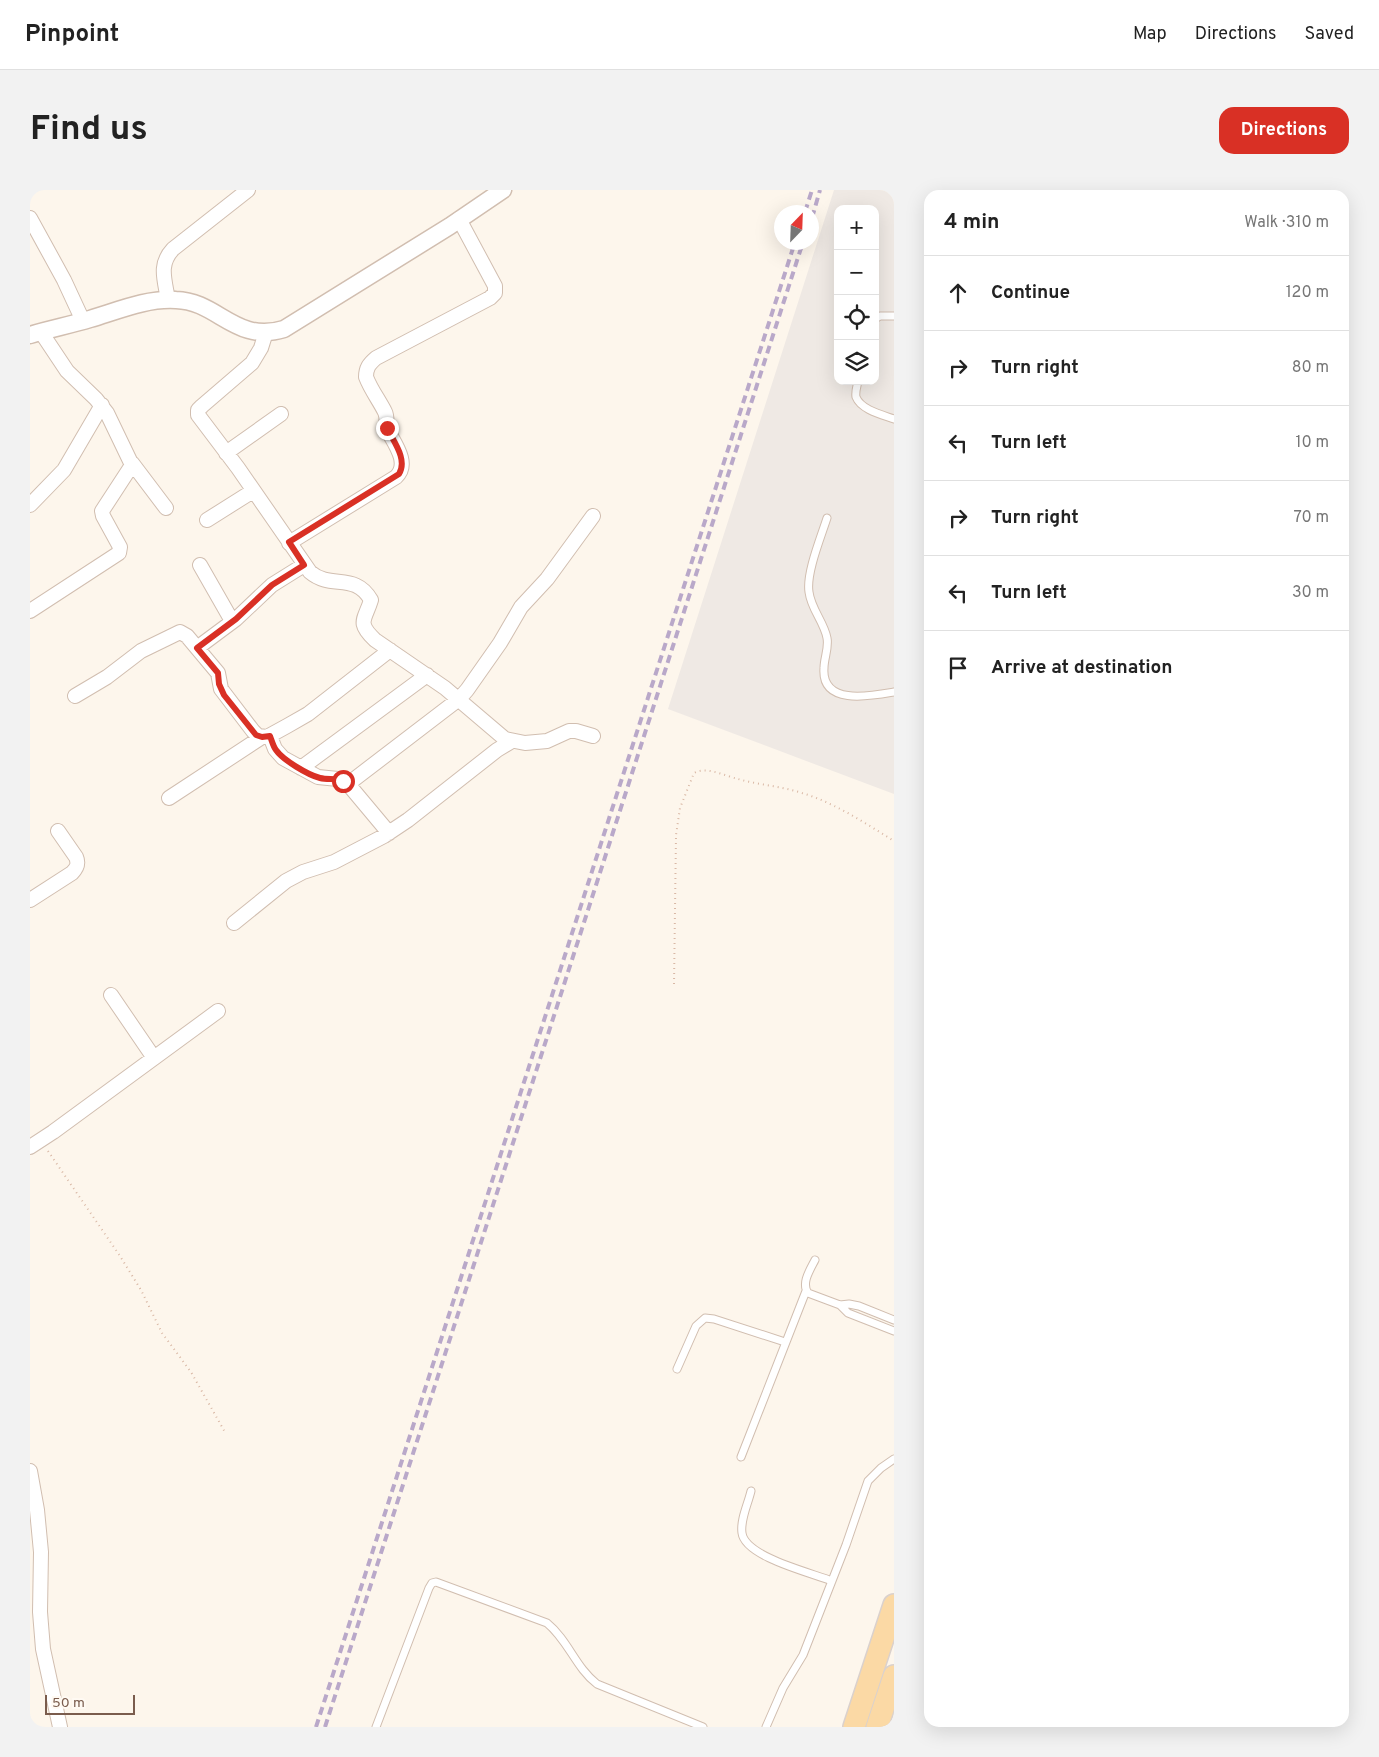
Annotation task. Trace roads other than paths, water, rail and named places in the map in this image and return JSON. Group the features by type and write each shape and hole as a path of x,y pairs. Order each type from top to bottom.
{"main road":[{"path":"854,1727 894,1605"},
{"path":"869,1727 894,1650"},
{"path":"877,1727 888,1704 894,1676"}],"street":[{"path":"168,300 163,266 166,256 172,248 248,190"},
{"path":"166,508 132,463 102,406 67,371 35,333 144,304 168,300 177,300 204,307 236,326 249,331 266,332 284,329 450,226 503,190"},
{"path":"30,218 64,280 83,321"},
{"path":"289,542 396,477 401,472 402,461 387,428 386,413 366,378 369,364 376,358 490,298 495,293 495,286 459,219"},
{"path":"266,332 261,348 252,363 198,410 199,417 304,565 310,572 320,578 328,581 353,584 362,588 371,600 363,621 364,628 375,640 459,699 499,735 512,741 525,743 546,741 569,731 593,736"},
{"path":"30,505 64,470 102,406"},
{"path":"226,453 281,414"},
{"path":"30,612 119,553 120,547 102,511 132,467 132,463"},
{"path":"207,520 253,491"},
{"path":"348,784 459,699 500,643 520,607 547,580 593,516"},
{"path":"200,565 232,621"},
{"path":"197,648 232,621 272,585 304,565"},
{"path":"75,696 107,677 140,650 177,633 183,633 218,673 219,684 224,695 253,732 266,736 283,758 301,768 318,777 338,779 348,784 389,832"},
{"path":"169,798 266,736 308,714 390,650"},
{"path":"301,768 427,675"},
{"path":"234,923 286,882 303,872 334,862 358,850 408,820 491,755 512,741"},
{"path":"30,900 77,867 78,861 76,857 58,831"},
{"path":"111,995 154,1058"},
{"path":"34,1141 218,1011"},
{"path":"30,1471 37,1510 41,1552 40,1612 43,1649 60,1727"}],"lane":[{"path":"879,317 894,316"},
{"path":"858,385 856,398 862,405 894,419"},
{"path":"827,518 811,571 809,592 828,640 824,669 825,683 833,691 841,694 857,696 894,692"},
{"path":"741,1457 806,1290 807,1277 815,1260"},
{"path":"806,1290 811,1295 840,1305 853,1304 894,1320"},
{"path":"840,1305 848,1313 894,1331"},
{"path":"678,1369 696,1326 705,1318 714,1318 786,1342"},
{"path":"766,1727 779,1695 803,1655 868,1481 872,1475 894,1459"},
{"path":"751,1491 742,1531 743,1538 748,1545 757,1552 779,1562 832,1581"},
{"path":"376,1727 428,1588 432,1583 436,1582 544,1621 558,1633 587,1675 597,1684 703,1727"}],"railway":[{"path":"807,205 812,190"},
{"path":"816,205 820,190"},
{"path":"316,1727 792,250"},
{"path":"325,1727 800,250"}]}
